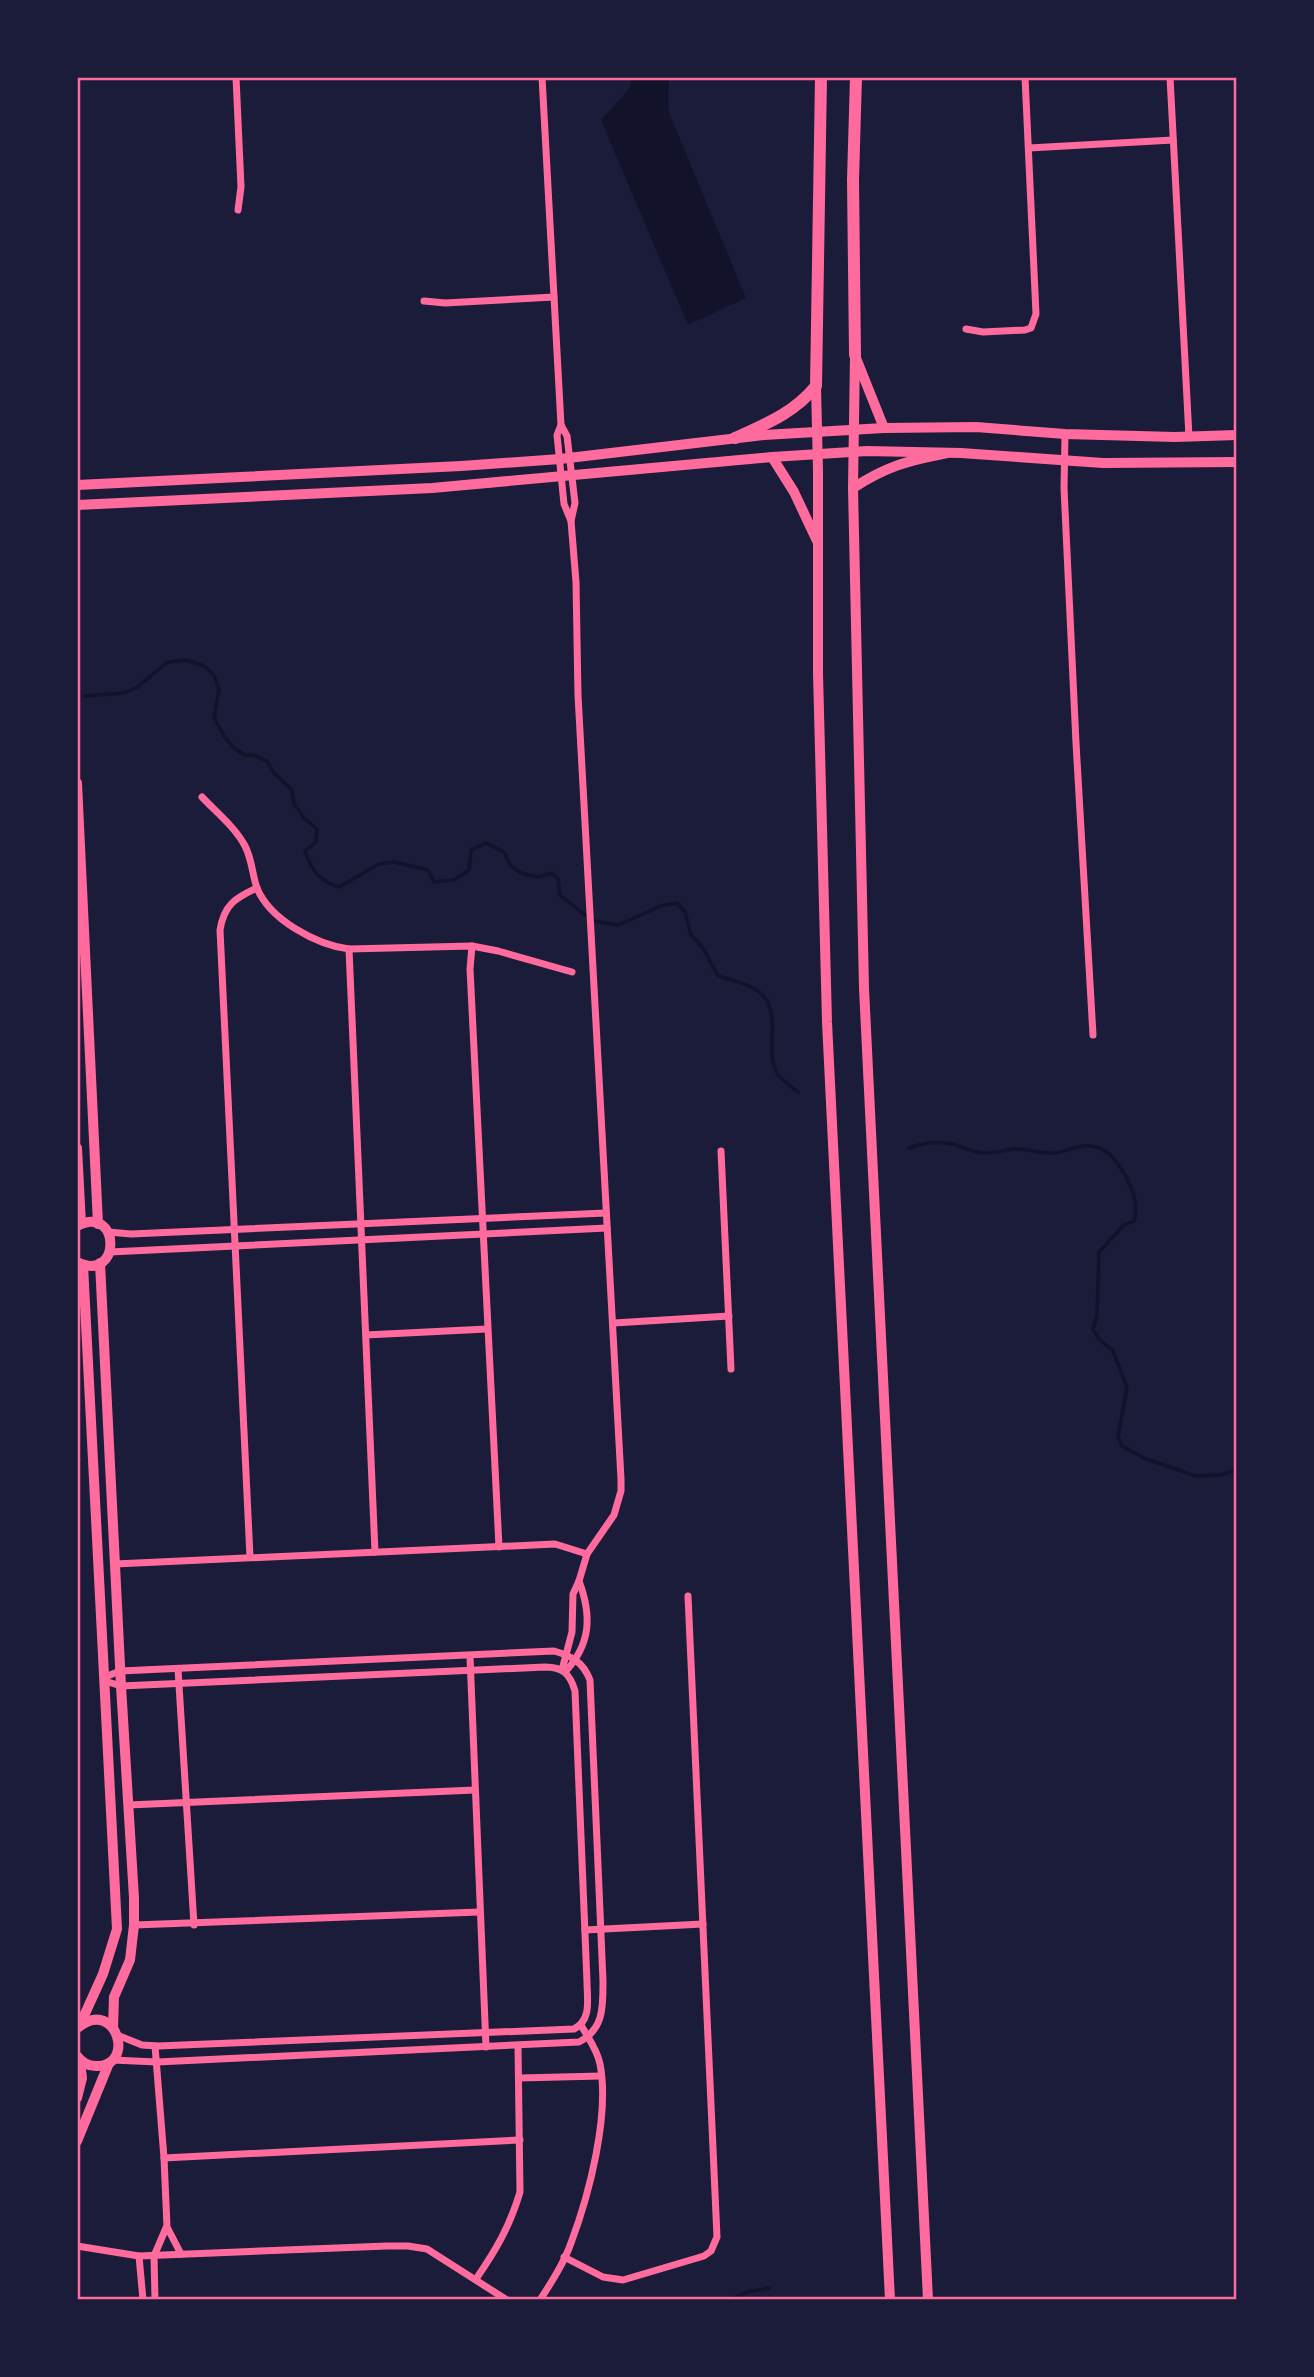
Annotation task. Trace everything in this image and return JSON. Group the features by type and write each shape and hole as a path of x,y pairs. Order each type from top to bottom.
{"highway":[{"path":"813,77 818,204"},
{"path":"735,438 789,413 816,386 821,77"},
{"path":"855,355 853,180 856,77"}],"main road":[{"path":"855,355 884,428"},
{"path":"855,355 853,488 866,1015 928,2300"},
{"path":"816,386 818,687 827,1022 890,2300"},
{"path":"77,485 335,473 565,458 735,438 853,429 976,427 1065,434 1189,437 1237,435"},
{"path":"77,505 318,494 853,452 947,453 1142,464 1237,462"},
{"path":"853,488 903,461 947,453"},
{"path":"772,457 794,492 818,544"},
{"path":"77,783 81,947 99,1224"},
{"path":"77,1147 79,1225 89,1222 99,1224 108,1232 112,1242 110,1252 100,1264 80,1264 117,1929 103,1974 78,2029"},
{"path":"79,1193 97,1192"},
{"path":"77,2141 110,2061 118,2050 114,1997 130,1960 134,1925 100,1264"},
{"path":"78,2029 85,2023 99,2021 115,2031"},
{"path":"79,2059 94,2066 110,2061"},
{"path":"77,2097 82,2078 79,2059"}],"street":[{"path":"236,77 241,187 238,210"},
{"path":"542,77 561,425 557,435 575,503 571,522 576,582 578,695 614,1322 621,1491 614,1515 587,1554 572,1599 572,1632 565,1654 564,1671"},
{"path":"967,329 983,332 1025,330 1031,328 1034,323 1036,314 1025,77"},
{"path":"1170,77 1189,437"},
{"path":"1029,148 1173,140"},
{"path":"424,301 445,303 554,297"},
{"path":"1065,434 1076,743 1093,1035"},
{"path":"202,797 237,833 246,847 257,888 271,908 307,935 330,947 349,949 472,946 572,972"},
{"path":"250,1557 220,930 222,916 228,905 239,896 257,888"},
{"path":"472,946 470,969 481,1218 499,1547"},
{"path":"349,949 375,1552"},
{"path":"722,1151 731,1369"},
{"path":"108,1232 166,1233 606,1213"},
{"path":"420,1221 420,1236"},
{"path":"295,1227 296,1242"},
{"path":"110,1252 607,1228"},
{"path":"166,1233 167,1249"},
{"path":"614,1322 729,1316"},
{"path":"366,1335 487,1329"},
{"path":"115,1564 555,1544 587,1554"},
{"path":"564,1671 577,1659 587,1632 585,1598 579,1581"},
{"path":"564,2257 603,2277 623,2280 704,2256 715,2245 718,2224 688,1596"},
{"path":"105,1679 120,1671 470,1657 554,1651 577,1659 586,1669 590,1680 603,1982 602,2017 588,2038 579,2042 157,2062 110,2061"},
{"path":"470,1657 486,2047"},
{"path":"406,1659 407,1673"},
{"path":"350,1661 351,1676"},
{"path":"294,1663 295,1679"},
{"path":"238,1666 239,1681"},
{"path":"105,1679 121,1686 555,1667 564,1671 572,1680 575,1691 587,1982 586,2017 581,2025 574,2029 155,2046 130,2041 115,2031"},
{"path":"178,1669 194,1925"},
{"path":"576,1710 591,1710"},
{"path":"578,1763 593,1762"},
{"path":"128,1805 475,1790"},
{"path":"580,1820 596,1820"},
{"path":"583,1874 598,1873"},
{"path":"134,1925 194,1925 479,1912"},
{"path":"585,1930 703,1924"},
{"path":"587,1982 603,1982"},
{"path":"540,2300 572,2243 592,2174 600,2116 601,2076 596,2051 581,2025"},
{"path":"401,2035 402,2051"},
{"path":"344,2037 346,2052"},
{"path":"289,2040 290,2055"},
{"path":"232,2043 234,2058"},
{"path":"155,2046 167,2227 181,2254"},
{"path":"476,2279 499,2246 514,2213 522,2177 518,2046"},
{"path":"519,2078 601,2076"},
{"path":"164,2158 520,2140"},
{"path":"155,2300 154,2256 167,2227"},
{"path":"77,2246 154,2256 408,2246 427,2249 506,2300"},
{"path":"139,2256 143,2300"}],"shaded area":[{"path":"633,77 669,77 668,110 746,298 688,325 601,120 629,89"}],"waterway":[{"path":"85,696 124,693 136,688 168,662 186,660 204,666 214,675 219,690 214,718 224,736 244,755 253,755 267,761 274,773 292,790 294,804 304,818 317,829 316,842 305,851 314,870 326,882 339,887 379,864 394,862 428,870 434,882 454,880 469,870 471,850 486,843 504,852 510,865 521,873 538,877 552,873 558,879 560,895 585,915"},
{"path":"595,921 618,925 661,906 677,903 685,912 691,935 703,948 718,976 755,989 770,1006 773,1063 779,1076 798,1092"},
{"path":"909,1148 941,1143 983,1153 1020,1149 1047,1153 1092,1146 1113,1157 1130,1185 1136,1212 1134,1221 1124,1225 1099,1252 1097,1316 1093,1329 1099,1339 1113,1351 1127,1387 1118,1437 1122,1446 1144,1458 1196,1476 1220,1475 1237,1470"},
{"path":"728,2300 769,2288"}]}
